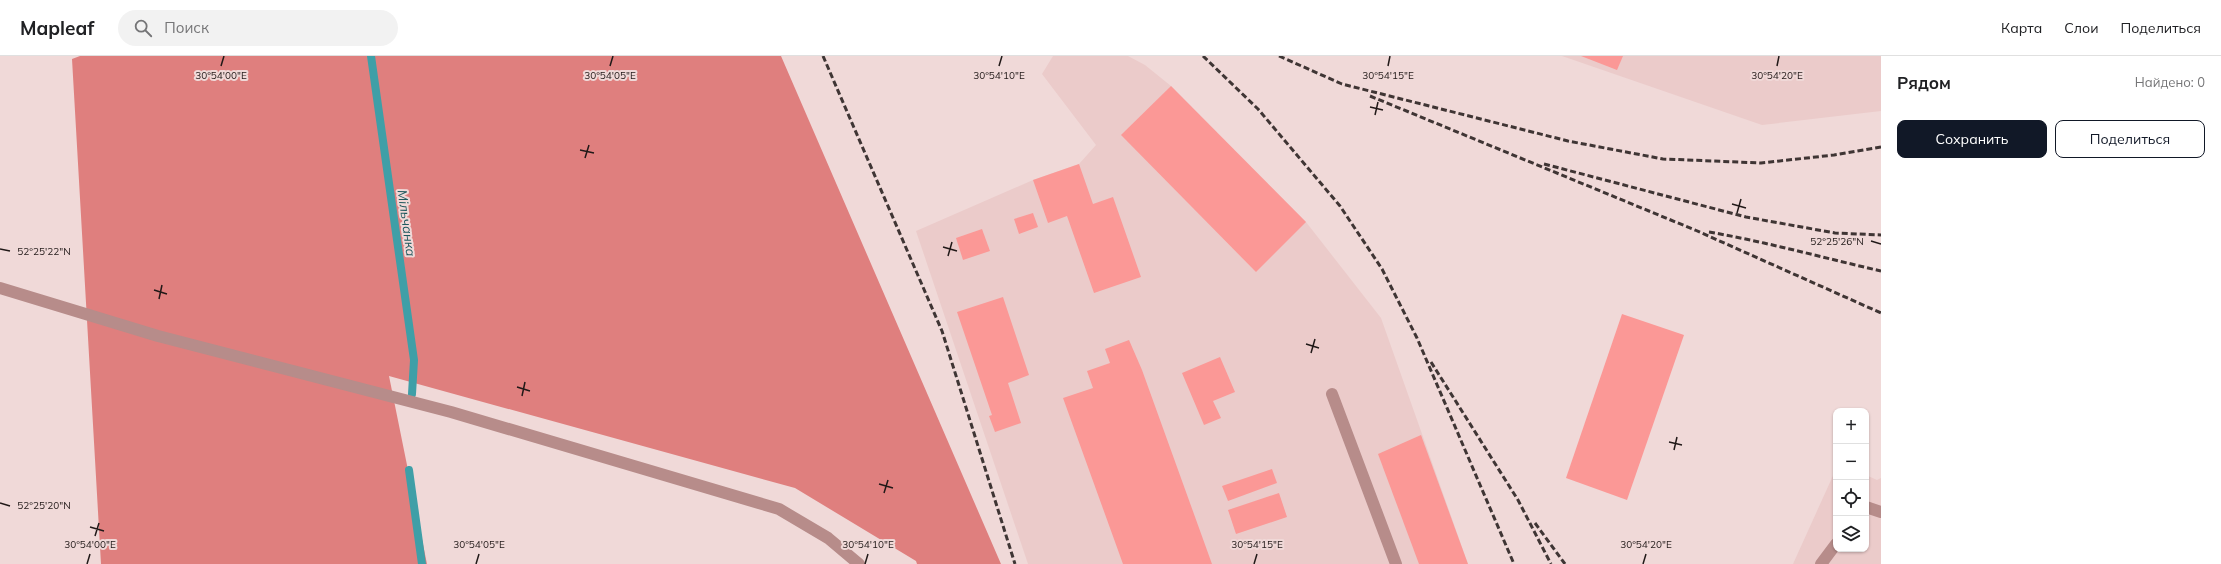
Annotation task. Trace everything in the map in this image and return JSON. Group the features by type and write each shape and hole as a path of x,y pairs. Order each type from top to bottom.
{"lane":[{"path":"0,288 158,336 451,412 779,509 828,538 859,564"},
{"path":"1332,394 1396,564"},
{"path":"1869,508 1881,512"},
{"path":"1822,564 1833,548"}],"shaded area":[{"path":"80,56 781,56 1001,564 917,564 916,561 795,488 389,376 427,564 101,564 72,59"},
{"path":"1053,56 1128,56 1145,65 1171,86 1306,222 1381,318 1468,564 1028,564 916,231 1033,180 1079,164 1096,145 1042,74"},
{"path":"1562,56 1881,56 1881,111 1762,125"},
{"path":"1833,476 1833,552 1869,552 1869,476 1877,480 1881,478 1881,564 1793,564"}],"building":[{"path":"1581,56 1623,56 1617,70"},
{"path":"1171,86 1306,222 1256,272 1121,135"},
{"path":"1079,164 1093,204 1113,197 1141,277 1094,293 1067,216 1048,223 1033,180"},
{"path":"1033,213 1038,227 1019,234 1014,219"},
{"path":"982,229 990,251 963,260 956,238"},
{"path":"1003,297 1029,375 1008,383 1021,423 995,432 989,416 992,415 957,312"},
{"path":"1622,314 1684,335 1627,500 1566,478"},
{"path":"1129,340 1142,370 1212,564 1123,564 1063,398 1093,388 1087,371 1110,363 1105,349"},
{"path":"1220,357 1235,392 1213,401 1221,418 1204,425 1182,373"},
{"path":"1421,435 1468,564 1419,564 1378,454"},
{"path":"1272,469 1277,483 1228,501 1222,486"},
{"path":"1279,493 1287,517 1236,534 1228,510"}],"waterway":[{"name":"Мільчанка","path":"371,56 414,360 412,394"},
{"name":"Мільчанка","path":"409,470 422,564"}],"railway":[{"path":"823,56 942,331 1015,564"},
{"path":"1203,56 1258,109 1340,206 1382,269 1417,338 1514,564"},
{"path":"1279,56 1342,84 1568,141 1663,159 1761,163 1834,155 1881,147"},
{"path":"1370,96 1695,230 1881,313"},
{"path":"1544,164 1746,217 1835,233 1881,235"},
{"path":"1709,232 1774,245 1881,271"},
{"path":"1431,362 1518,500 1551,564"},
{"path":"1535,523 1565,564"}]}
